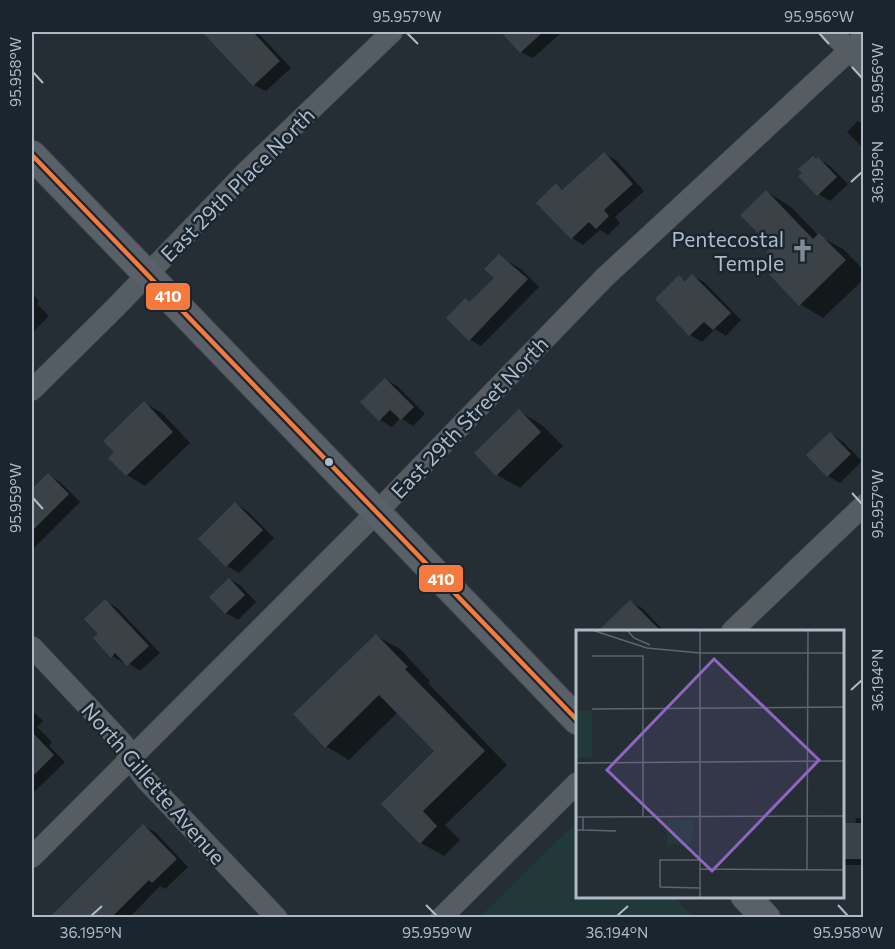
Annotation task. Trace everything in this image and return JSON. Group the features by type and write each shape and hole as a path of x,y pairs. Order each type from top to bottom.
{"main road":[{"path":"32,155 576,719"},
{"path":"747,898 765,918"}],"street":[{"name":"East 29th Place North","path":"32,390 248,170 393,32"},
{"path":"831,32 859,51"},
{"name":"East 29th Street North","path":"32,857 376,513 605,277 859,51"},
{"path":"733,630 864,505"},
{"name":"North Gillette Avenue","path":"32,647 124,745 130,759 192,830 277,918"},
{"path":"441,918 576,784"}],"green space":[{"path":"576,823 576,898 674,898 694,917 485,917 482,915"}],"building":[{"path":"202,32 253,32 280,61 253,86"},
{"path":"501,32 543,32 520,53"},
{"path":"604,152 633,184 604,210 609,216 596,229 589,222 571,239 536,203 556,183 562,190"},
{"path":"813,156 816,159 818,157 837,177 817,196 798,176 802,173 798,169"},
{"name":"Pentecostal Temple","path":"766,190 813,239 819,233 846,260 799,306 766,271 775,262 766,253 772,247 740,215"},
{"path":"499,254 528,279 469,341 446,318 465,298 469,302 494,278 484,269"},
{"path":"692,274 731,313 713,330 704,322 689,336 655,299 679,275 685,281"},
{"path":"385,378 414,407 401,420 390,410 379,421 360,402"},
{"path":"144,401 173,432 126,476 108,458 114,452 103,441"},
{"path":"519,409 541,432 496,476 474,453"},
{"path":"830,432 851,454 827,477 806,455"},
{"path":"48,473 69,494 32,531 32,489"},
{"path":"235,502 263,530 226,567 198,539"},
{"path":"229,578 245,595 225,614 209,597"},
{"path":"105,599 149,646 127,666 115,653 111,658 93,638 98,634 84,619"},
{"path":"630,600 660,630 599,630"},
{"path":"376,634 408,667 405,669 485,751 423,811 437,826 420,844 381,804 434,751 379,695 325,748 293,714"},
{"path":"32,732 54,755 32,777"},
{"path":"844,823 864,823 864,859 844,859"},
{"path":"143,824 177,859 152,883 149,880 111,918 49,918"}],"transit line":[{"name":"410","path":"32,155 576,719"}],"place":[{"name":"Pentecostal Temple","path":"802,250"}]}
